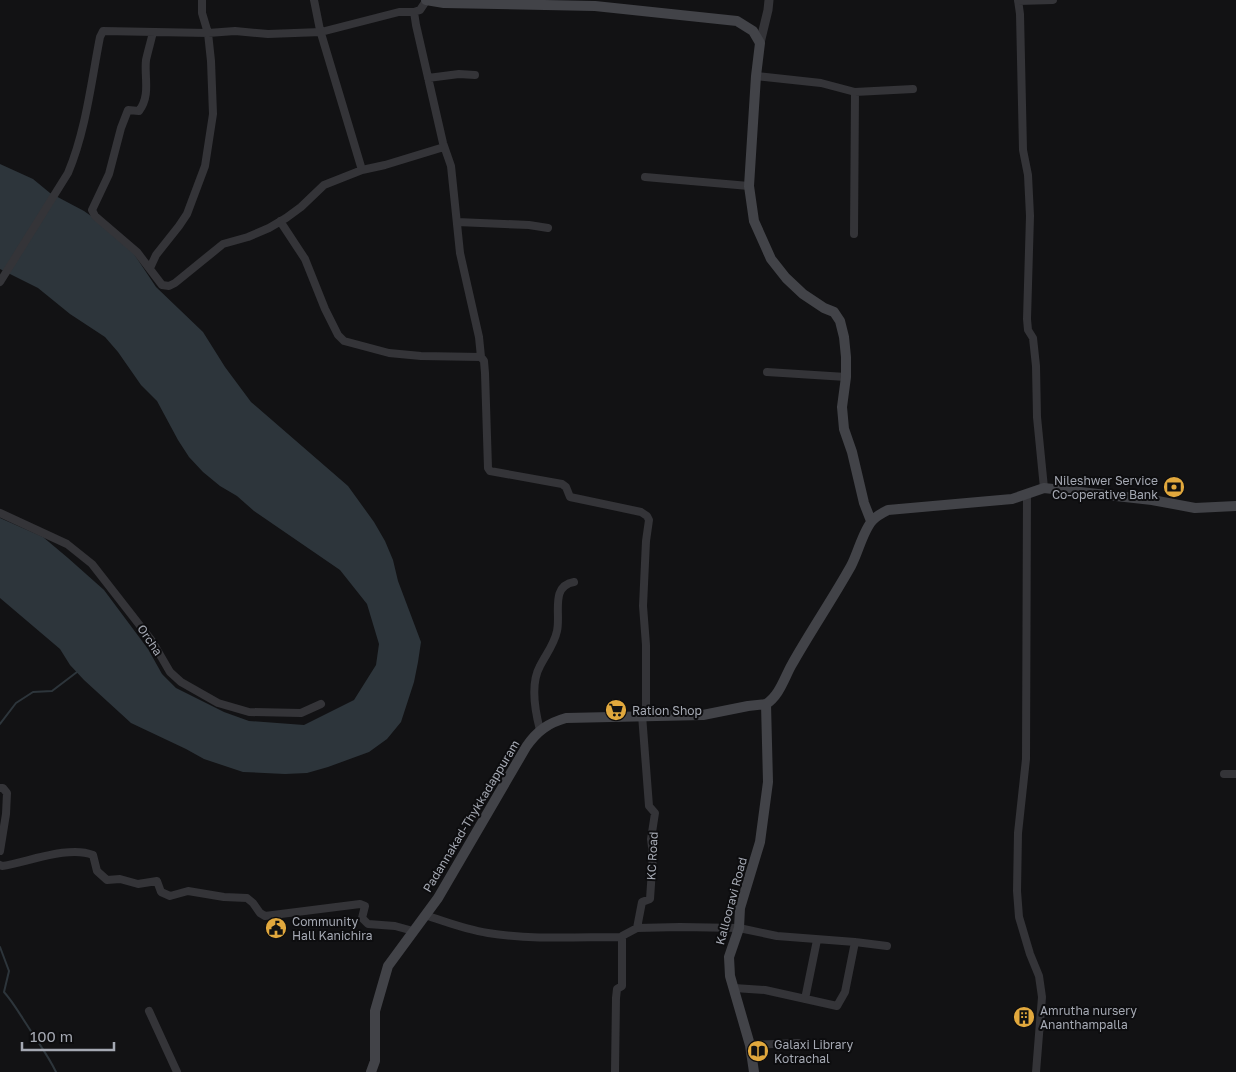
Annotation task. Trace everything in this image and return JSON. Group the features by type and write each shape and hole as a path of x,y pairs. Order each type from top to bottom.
{"main road":[{"path":"426,0 444,3 594,6 737,21 753,31 760,43 749,186 754,221 771,259 786,278 803,294 824,308 834,312 840,321 844,337 846,377 842,407 844,429 852,452 864,503 871,521"},
{"path":"766,704 772,700 835,594 852,564 871,521 879,514 888,510 1012,499 1044,488 1152,500 1195,508 1236,506"},
{"name":"Padannakad-Thykkadappuram","path":"371,1072 375,1061 375,1011 388,966 438,898 526,747 540,730 552,722 566,718 703,715 766,704"},
{"name":"Kallooravi Road","path":"754,1072 750,1046 730,976 729,957 739,928 740,908 760,842 767,791 766,704"}],"street":[{"path":"150,268 156,255 187,214 205,166 213,114 211,61 208,33 202,13 202,0"},
{"path":"314,0 321,32 362,170"},
{"path":"0,282 68,173 80,140 100,37 103,31 208,33 235,31 268,34 321,32 399,12 414,12 420,10 426,0"},
{"path":"760,43 769,0"},
{"path":"1044,488 1037,417 1036,366 1033,338 1028,330 1027,319 1030,216 1028,175 1023,150 1020,14 1018,1 1053,0"},
{"path":"414,12 444,147 451,166 463,271 479,337 481,357 484,360 488,468 490,471 562,484 566,487 570,497 621,507 641,512 647,516 649,520 646,540 643,606 646,645 644,715"},
{"path":"152,32 146,60 148,85 142,107 139,111 128,110 121,128 109,174 92,210 95,216 137,252 150,268 156,280 162,285 169,286 223,244 248,237 280,221 301,207 324,185 362,170 444,147"},
{"path":"428,78 459,74 475,75"},
{"path":"756,76 821,84 855,92 913,89"},
{"path":"854,234 855,92"},
{"path":"645,178 749,186"},
{"path":"280,221 304,260 325,309 338,335 344,342 389,353 421,356 481,357"},
{"path":"457,222 529,225 548,228"},
{"path":"767,372 846,377"},
{"path":"1028,494 1026,760 1018,832 1018,891 1019,917 1039,976 1042,997 1036,1072"},
{"name":"Orcha","path":"0,513 67,544 92,564 152,641 170,672 182,682 218,702 250,712 300,714 321,704"},
{"path":"540,730 535,700 536,673 554,642 557,632 559,591 567,583 574,582"},
{"name":"KC Road","path":"637,928 642,902 650,899 653,856 651,839 655,813 649,806 644,715"},
{"path":"1224,774 1236,774"},
{"path":"0,788 3,788 7,793 6,814 0,851"},
{"path":"0,865 17,864 38,857 84,851 93,855 97,871 107,880 120,879 138,884 157,880 161,892 170,896 188,891 224,897 247,898 265,916 360,904 365,906 362,918 368,924 395,926 413,931"},
{"path":"426,915 450,924 487,933 536,938 622,937 637,928 739,928 777,936 887,946"},
{"path":"615,1072 615,1012 617,989 622,986 622,937"},
{"path":"805,999 817,940"},
{"path":"734,988 765,990 837,1006 845,992 855,942"},
{"path":"149,1010 177,1072"},
{"path":"750,1046 798,1043"}],"shaded area":[{"path":"0,164 33,179 50,193 84,211 101,223 132,251 156,287 203,332 225,367 251,402 348,486 374,522 393,560 398,581 421,642 414,682 401,722 387,739 369,752 307,773 285,774 243,772 204,759 131,723 84,680 70,665 60,649 0,598 0,518 43,537 68,558 104,590 148,649 162,674 176,688 224,712 249,721 304,725 354,700 376,665 379,644 367,604 340,570 254,511 237,496 220,486 203,472 189,457 157,401 141,385 105,337 70,314 38,288 0,269"}],"waterway":[{"path":"0,724 16,703 33,692 52,691 77,672"},
{"path":"0,947 9,971 4,992 56,1072"}],"place":[{"name":"Nileshwer Service Co-operative Bank","path":"1174,487"},
{"name":"Ration Shop","path":"616,710"},
{"name":"Community Hall Kanichira","path":"276,928"},
{"name":"Amrutha nursery Ananthampalla","path":"1024,1017"},
{"name":"Galaxi Library Kotrachal","path":"758,1051"}]}
